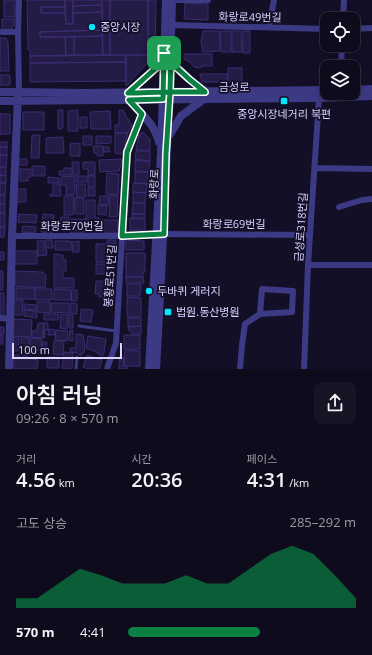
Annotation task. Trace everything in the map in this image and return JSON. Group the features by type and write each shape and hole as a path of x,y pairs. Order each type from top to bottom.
{"street":[{"path":"9,369 12,236 19,92 19,0"},
{"name":"화랑로","path":"166,0 168,55"},
{"path":"172,0 208,0"},
{"name":"화랑로","path":"156,369 166,95 168,55 172,25 172,0"},
{"path":"269,27 274,0"},
{"path":"343,12 344,0"},
{"name":"화랑로49번길","path":"172,25 320,28"},
{"path":"360,29 372,28"},
{"path":"0,32 18,32"},
{"path":"168,55 177,68 205,95 181,116 164,147 153,126 128,96 168,55"},
{"path":"360,90 372,89"},
{"name":"금성로","path":"0,92 82,93 128,96"},
{"name":"금성로","path":"0,101 128,96 320,92"},
{"name":"금성로","path":"205,95 319,98"},
{"name":"금성로","path":"360,96 372,96"},
{"name":"금성로318번길","path":"304,369 308,265 319,98"},
{"name":"봉황로51번길","path":"107,369 116,344 127,152 142,114"},
{"path":"315,168 372,169"},
{"path":"339,207 362,200 372,199"},
{"name":"화랑로","path":"149,369 160,234"},
{"name":"화랑로70번길","path":"12,236 122,236 160,234"},
{"name":"화랑로69번길","path":"160,234 310,235"},
{"path":"308,265 372,265"},
{"path":"240,369 246,324 260,314 292,312 293,291 262,289 260,314"},
{"path":"0,318 10,319"}],"lane":[{"path":"79,326 116,331"},
{"path":"76,369 77,357"}],"building":[{"path":"4,0 15,0 15,17 4,17"},
{"path":"27,0 65,0 65,7 41,7 41,13 65,13 66,24 73,24 73,13 102,12 102,30 40,32 40,37 65,37 66,56 30,56 30,50 28,50"},
{"path":"65,0 73,0 73,24 66,24"},
{"path":"73,0 102,0 102,5 73,6"},
{"path":"102,0 110,0 110,55 103,55"},
{"path":"110,0 148,0 148,55 110,55"},
{"path":"148,0 156,0 155,55 148,55"},
{"path":"185,3 208,4 208,20 184,19"},
{"path":"102,5 102,12 73,13 73,6"},
{"path":"41,7 65,7 65,13 41,13"},
{"path":"2,19 14,19 14,25 11,29 2,30"},
{"path":"102,30 102,36 40,37 40,32"},
{"path":"203,31 220,31 220,51 203,52 201,42"},
{"path":"220,31 231,31 231,52 221,52"},
{"path":"232,31 241,31 242,52 232,52"},
{"path":"243,31 250,31 250,53 243,53"},
{"path":"102,36 103,55 74,55 74,37"},
{"path":"65,37 74,37 74,55 66,56"},
{"path":"0,38 6,38 8,42 9,71 0,71"},
{"path":"184,54 212,54 212,66 203,66 199,68 194,67 190,62 184,59"},
{"path":"126,55 126,62 30,63 30,56"},
{"path":"126,55 155,55 126,86"},
{"path":"126,62 126,81 30,82 30,63"},
{"path":"228,68 242,68 242,82 228,82"},
{"path":"200,74 227,74 227,82 202,82"},
{"path":"0,75 10,75 10,85 0,85"},
{"path":"58,110 63,110 63,127 61,129 58,129"},
{"path":"78,110 78,131 68,131 68,111"},
{"path":"119,110 123,110 132,125 128,133 115,133 115,125 119,125"},
{"path":"110,111 111,129 91,129 90,112"},
{"path":"23,112 44,112 44,130 23,130"},
{"path":"0,114 10,114 10,134 0,134"},
{"path":"80,117 87,117 87,128 80,128"},
{"path":"143,132 150,139 150,150 136,150 139,135"},
{"path":"115,133 128,133 125,151 123,154 115,153"},
{"path":"32,135 40,135 39,158 31,158"},
{"path":"83,136 92,136 92,145 83,145"},
{"path":"96,136 111,136 111,143 96,144"},
{"path":"63,137 64,153 46,153 46,138"},
{"path":"0,142 7,142 7,147 0,147"},
{"path":"80,143 80,156 70,156 70,144"},
{"path":"93,146 103,146 103,156 97,156 97,153 94,153"},
{"path":"0,147 7,147 7,155 0,155"},
{"path":"103,147 109,147 110,152 104,152"},
{"path":"136,151 150,151 150,161 135,159"},
{"path":"0,155 7,155 6,167 0,167"},
{"path":"17,159 27,159 27,165 17,165"},
{"path":"123,159 119,171 100,172 99,160"},
{"path":"135,160 150,162 149,172 135,171"},
{"path":"72,162 79,162 79,175 73,175"},
{"path":"83,162 95,162 95,175 88,176 88,169 83,169"},
{"path":"32,166 45,166 45,176 33,176"},
{"path":"0,167 6,167 6,176 0,175"},
{"path":"64,168 72,168 72,175 59,175 59,171 64,171"},
{"path":"20,169 31,169 31,177 28,177 28,181 20,181"},
{"path":"135,172 148,172 148,184 135,183"},
{"path":"107,173 119,174 118,195 106,194"},
{"path":"0,175 6,176 6,183 0,183"},
{"path":"74,176 75,194 66,195 66,185 61,185 61,177"},
{"path":"76,176 87,176 87,182 76,182"},
{"path":"88,176 95,176 95,187 88,187"},
{"path":"48,177 59,178 59,183 48,183"},
{"path":"0,183 6,183 5,195 0,195"},
{"path":"133,183 147,184 146,193 133,192"},
{"path":"53,184 60,184 61,196 50,196 50,194 53,194"},
{"path":"76,184 85,184 86,197 77,197"},
{"path":"88,188 95,188 95,196 88,196"},
{"path":"16,189 26,189 26,202 16,202"},
{"path":"133,192 146,193 145,203 133,203"},
{"path":"0,195 5,195 5,204 0,204"},
{"path":"110,195 118,196 117,217 109,217"},
{"path":"64,196 74,196 73,215 64,215"},
{"path":"100,196 109,196 108,205 99,204"},
{"path":"75,198 84,198 84,214 75,214"},
{"path":"86,200 95,200 95,218 99,218 99,224 86,224"},
{"path":"133,203 145,203 145,214 132,214"},
{"path":"0,204 5,204 5,213 0,213"},
{"path":"98,205 107,206 106,215 98,214"},
{"path":"0,213 5,213 5,227 0,227"},
{"path":"19,214 37,215 36,223 18,222"},
{"path":"43,214 54,215 52,233 41,232"},
{"path":"132,214 145,214 145,219 132,218"},
{"path":"61,217 69,217 68,230 60,230"},
{"path":"130,218 145,219 145,230 130,230"},
{"path":"71,219 86,219 86,233 71,233"},
{"path":"102,220 118,220 118,233 102,233"},
{"path":"90,225 100,225 100,233 90,233"},
{"path":"23,226 36,227 35,233 22,232"},
{"path":"0,227 5,227 4,237 0,237"},
{"path":"45,240 52,240 53,248 45,248"},
{"path":"107,240 116,240 116,244 107,243"},
{"path":"126,240 144,241 144,250 126,250"},
{"path":"37,241 44,241 44,250 46,249 47,255 38,256"},
{"path":"55,241 70,241 72,250 55,250"},
{"path":"79,241 79,252 72,252 73,249 71,242"},
{"path":"96,244 109,244 109,255 112,254 112,262 96,262"},
{"path":"14,251 37,251 37,264 14,264"},
{"path":"0,252 4,252 4,260 0,260"},
{"path":"126,253 145,253 145,272 143,272 143,277 126,277"},
{"path":"54,254 63,255 63,260 66,260 66,271 63,271 63,278 74,278 74,288 54,288"},
{"path":"96,264 112,264 112,274 96,274"},
{"path":"0,271 3,271 3,290 0,290"},
{"path":"15,271 42,272 46,275 45,288 15,286"},
{"path":"126,277 143,277 144,283 126,283"},
{"path":"96,281 114,281 113,298 99,297 99,294 95,294"},
{"path":"127,284 141,284 140,296 127,296"},
{"path":"16,288 35,288 35,299 16,299"},
{"path":"35,289 52,289 52,300 35,300"},
{"path":"54,289 71,290 71,300 54,300"},
{"path":"72,290 77,290 77,301 71,301"},
{"path":"0,293 4,293 4,316 0,316"},
{"path":"127,297 141,298 141,317 127,317"},
{"path":"14,300 23,300 22,315 13,315"},
{"path":"37,302 50,302 50,313 37,312"},
{"path":"51,303 69,303 69,313 51,312"},
{"path":"71,303 77,304 77,314 70,313"},
{"path":"24,304 36,305 36,310 24,309"},
{"path":"81,309 93,310 91,322 80,321"},
{"path":"24,310 36,311 37,318 24,316"},
{"path":"44,314 59,314 58,320 44,320"},
{"path":"61,314 68,315 67,329 60,328"},
{"path":"69,314 73,315 73,328 69,328"},
{"path":"128,318 141,318 141,326 128,327"},
{"path":"14,319 32,320 31,337 13,336"},
{"path":"38,323 44,323 42,338 32,337 32,331 37,331"},
{"path":"44,323 48,323 48,330 45,330 45,338 43,338"},
{"path":"141,326 141,334 132,334 132,331 129,331 128,327"},
{"path":"0,327 4,327 4,334 0,334"},
{"path":"49,329 55,330 55,335 48,335"},
{"path":"56,330 68,331 67,341 55,340"},
{"path":"70,330 73,330 73,341 69,340"},
{"path":"76,334 83,335 85,347 84,353 82,353 81,356 77,353 70,352 70,348 76,348"},
{"path":"0,335 3,335 3,344 0,344"},
{"path":"124,335 140,335 140,349 124,349"},
{"path":"88,336 106,339 104,353 102,356 86,348"},
{"path":"13,337 19,337 18,351 13,351"},
{"path":"21,338 29,338 29,352 21,352"},
{"path":"30,338 42,339 41,350 37,350 37,352 30,352"},
{"path":"54,341 64,341 63,355 53,354"},
{"path":"43,342 47,342 46,350 42,350"},
{"path":"125,350 140,351 140,366 124,366"},
{"path":"64,352 73,353 72,369 62,369"},
{"path":"14,355 28,355 28,358 38,360 37,369 14,368"},
{"path":"87,355 102,360 99,369 88,369 83,367"},
{"path":"47,357 59,357 59,368 47,368"},
{"path":"119,357 124,358 124,366 127,366 127,369 119,369"}],"place":[{"name":"중앙시장","path":"92,27"},
{"name":"중앙시장네거리 북편","path":"284,101"},
{"name":"두바퀴 게러지","path":"149,291"},
{"name":"법원.동산병원","path":"168,312"}],"route":[{"path":"164,53 156,68 128,93 143,93 163,92 170,92 171,57 177,68 205,92 170,92 166,154 164,234 122,236 127,152 142,114 129,100 163,99 163,92 164,53"}]}
